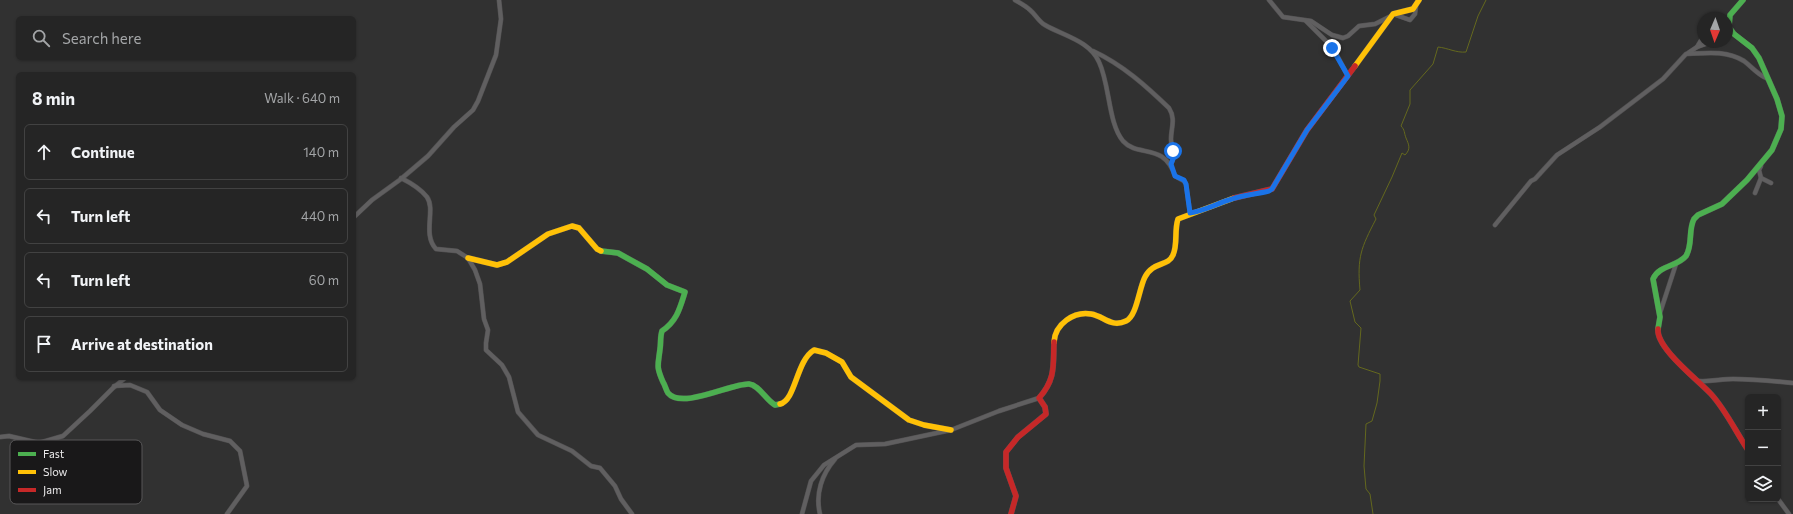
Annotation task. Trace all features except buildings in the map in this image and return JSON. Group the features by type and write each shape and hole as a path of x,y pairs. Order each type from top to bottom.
{"street":[{"path":"356,215 372,200 428,156 454,127 472,110 478,101 496,55 501,19 499,0"},
{"path":"1015,0 1030,10 1044,24 1107,58 1142,82 1169,108 1172,113 1174,125 1171,139 1173,159 1171,164"},
{"path":"1268,0 1283,17 1314,23 1332,35 1343,38 1348,36 1359,26 1375,24 1392,14 1412,10 1418,2"},
{"path":"1732,12 1743,0"},
{"path":"802,514 811,481 824,465 856,445 886,444 951,430 999,411 1039,398 1046,393 1054,373 1054,335 1057,327 1069,319 1087,314 1094,315 1108,322 1123,322 1130,320 1134,314 1147,272 1156,265 1170,260 1176,241 1177,220 1190,213 1199,212 1242,196 1269,191 1272,189 1307,130 1392,14"},
{"path":"1306,21 1332,48 1348,76"},
{"path":"1733,32 1755,51 1766,78"},
{"path":"1495,225 1531,181 1535,179 1557,155 1600,127 1663,79 1686,54 1697,47"},
{"path":"1092,51 1099,61 1103,72 1112,116 1118,134 1124,142 1129,145 1159,155 1171,164 1175,176 1184,180 1186,184 1190,213"},
{"path":"1686,54 1708,52 1731,55 1744,62 1758,74 1770,80 1782,119 1781,129 1776,141 1759,170 1761,178 1755,193"},
{"path":"1660,317 1654,276 1659,271 1682,260 1688,251 1691,225 1695,218 1725,202 1762,164"},
{"path":"401,178 417,187 427,197 430,204 429,221 433,246 436,249 457,251 468,258 497,265 507,262 530,244 548,234 572,226 579,228 597,249 604,252 618,253 647,269 667,285 685,292 677,316 670,325 662,331 657,362 659,372 668,393 673,397 708,395 748,384 755,386 770,402 775,405 783,404 790,396 797,374 809,353 814,350 826,353 842,362 851,377 909,420 924,425 951,430"},
{"path":"1761,178 1771,183"},
{"path":"468,258 475,270 480,284 484,319 488,330 486,350 502,365 509,377 518,412 538,435 572,451 591,466 600,468 615,486 621,499 632,514"},
{"path":"1676,264 1660,317 1658,332 1664,345 1681,367 1698,381 1719,405 1745,445"},
{"path":"1698,381 1706,382 1730,379 1751,379 1793,383"},
{"path":"51,440 63,436 114,386 122,380"},
{"path":"114,386 130,385 147,392 160,410 168,417 203,434 230,441 240,451 247,486 227,514"},
{"path":"1011,514 1016,498 1013,484 1009,477 1005,454 1020,435 1046,414 1045,407 1039,398"},
{"path":"0,437 9,436 24,440"},
{"path":"820,514 818,507 819,489 828,468 837,457"},
{"path":"1780,502 1789,514"}],"waterway":[{"path":"1373,514 1370,494 1366,489 1364,466 1366,424 1372,421 1377,403 1380,374 1359,367 1358,365 1361,328 1355,322 1350,301 1360,290 1359,269 1361,253 1376,219 1374,215 1402,153 1405,155 1409,149 1404,130 1401,126 1410,104 1410,90 1433,64 1438,47 1459,52 1466,52 1478,16 1486,0"}],"traffic: fast":[{"path":"1658,329 1660,317 1653,279 1656,274 1664,268 1682,260 1686,256 1694,219 1698,215 1722,204 1747,180 1772,150 1781,129 1782,116 1777,99 1759,58 1752,48 1734,34 1729,27 1730,15 1743,0"},
{"path":"601,251 618,253 647,269 667,285 685,292 675,318 662,331 661,336 658,369 668,393 675,397 684,399 749,384 756,387 775,405 780,404"}],"traffic: slow":[{"path":"1355,66 1393,14 1413,9 1419,0"},
{"path":"1054,342 1055,336 1062,324 1066,320 1078,315 1096,315 1116,323 1121,323 1130,318 1133,314 1143,282 1148,272 1152,268 1171,259 1173,255 1178,219 1234,198"},
{"path":"468,258 497,265 507,262 548,234 572,226 579,228 597,249 601,251"},
{"path":"780,404 790,395 803,363 808,355 814,350 826,353 842,362 851,377 909,420 924,425 951,430"}],"traffic: jam":[{"path":"1234,198 1272,189 1307,130 1355,66"},
{"path":"1658,329 1659,337 1670,354 1716,400 1745,445"},
{"path":"1011,514 1016,496 1006,468 1006,452 1018,437 1046,414 1045,407 1039,398 1051,378 1054,342"}],"route":[{"path":"1173,151 1173,161 1171,164 1175,176 1181,180 1184,180 1186,184 1190,213 1199,212 1242,196 1269,191 1274,188 1307,130 1348,76 1340,65 1332,48"}]}
